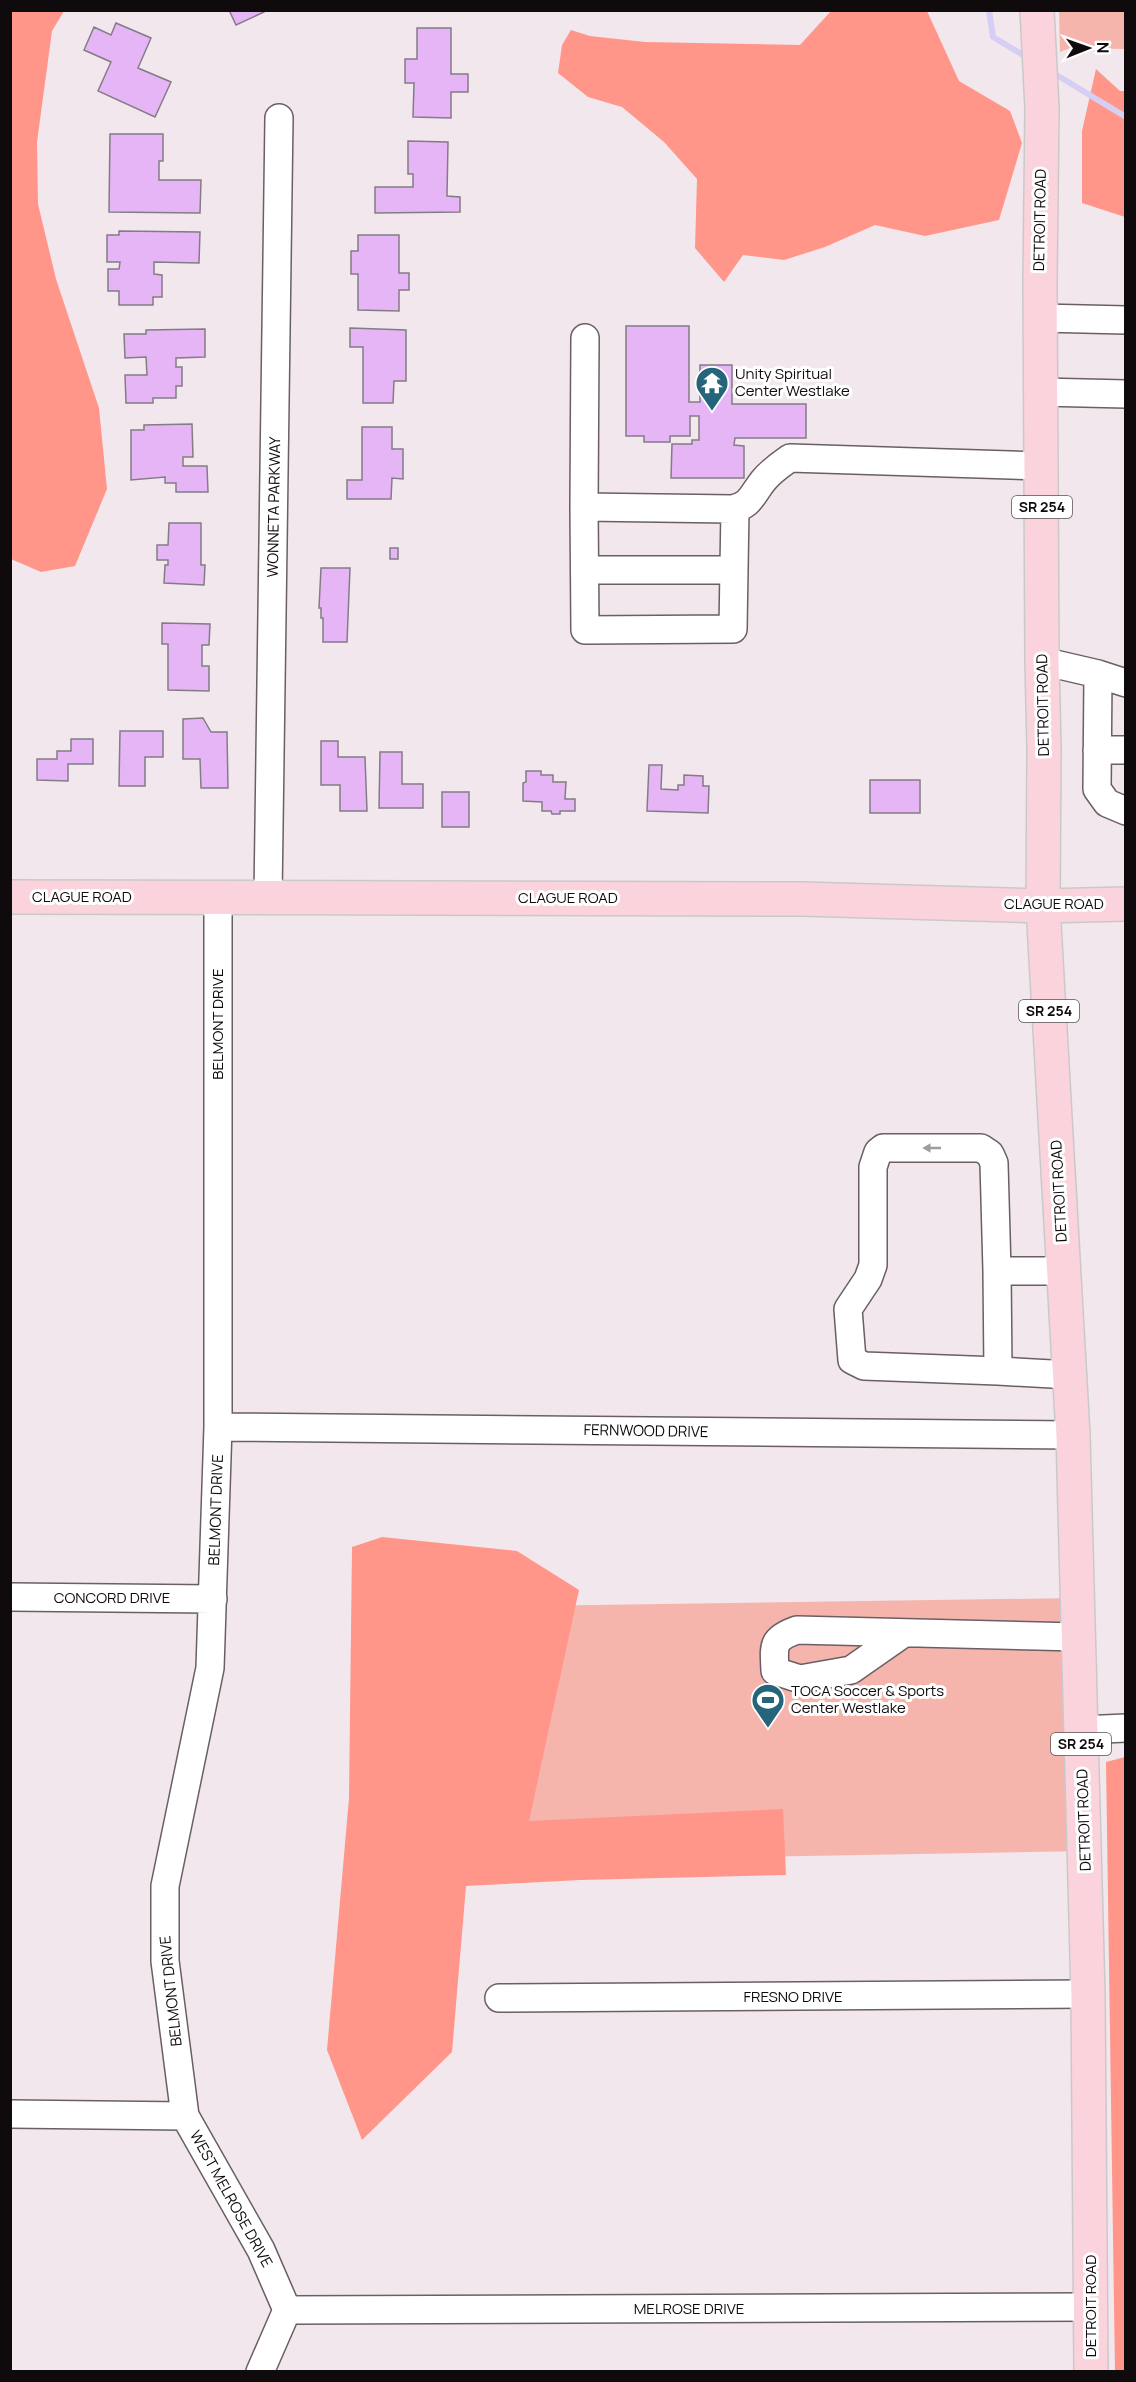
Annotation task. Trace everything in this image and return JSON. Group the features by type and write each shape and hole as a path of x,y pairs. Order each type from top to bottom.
{"main road":[{"name":"DETROIT ROAD","path":"1038,24 1042,108 1043,906 1073,1435 1088,1995 1091,2372"},
{"name":"CLAGUE ROAD","path":"10,897 802,899 1043,906 1125,904"}],"street":[{"name":"WONNETA PARKWAY","path":"268,897 279,118"},
{"path":"1041,318 1125,320"},
{"path":"585,338 585,630 733,629 735,509"},
{"path":"1041,392 1125,394"},
{"path":"585,507 735,509 751,501 772,471 790,458 1042,466"},
{"path":"585,570 734,570"},
{"path":"1042,661 1125,683"},
{"path":"1098,674 1097,789 1107,803 1125,810"},
{"path":"1097,750 1125,750"},
{"name":"BELMONT DRIVE","path":"185,2116 165,1961 165,1886 210,1668 218,1427 218,898"},
{"path":"998,1371 994,1163 990,1154 981,1148 883,1148 878,1152 873,1167 873,1265 868,1279 848,1309 852,1360 864,1366 1070,1375"},
{"path":"997,1271 1064,1271"},
{"name":"FERNWOOD DRIVE","path":"218,1427 1073,1435"},
{"name":"CONCORD DRIVE","path":"10,1597 213,1599"},
{"path":"904,1633 1078,1637"},
{"path":"1081,1730 1125,1728"},
{"name":"FRESNO DRIVE","path":"499,1998 1088,1995"},
{"name":"WEST MELROSE DRIVE","path":"10,2114 185,2116 261,2250 287,2310"},
{"name":"MELROSE DRIVE","path":"287,2310 1092,2307"},
{"path":"260,2372 287,2310"}],"shaded area":[{"path":"11,10 64,11 52,31 37,142 38,204 56,279 99,408 107,489 75,566 41,572 11,559"},
{"path":"831,11 927,11 959,81 1010,111 1022,143 999,220 925,236 875,225 825,247 784,260 743,255 724,282 695,248 697,179 664,142 622,107 588,97 558,73 562,45 571,30 590,36 645,42 800,45"},
{"path":"1059,11 1125,11 1125,49 1070,48 1060,52"},
{"path":"1096,69 1120,91 1125,91 1125,217 1082,203 1082,131"},
{"path":"382,1537 517,1551 579,1590 529,1821 783,1809 786,1875 580,1880 466,1886 452,2052 362,2140 327,2050 349,1798 352,1547"},
{"name":"TOCA Soccer & Sports Center Westlake","path":"1077,1598 1084,1851 457,1862 452,1607"},
{"path":"1125,1757 1126,2371 1115,2372 1106,1762"}],"building":[{"path":"229,10 264,10 264,12 236,25"},
{"path":"116,23 151,38 138,68 171,82 155,117 98,91 111,62 84,50 94,27 111,35"},
{"path":"417,28 451,28 451,74 468,74 468,92 451,92 451,118 413,117 414,83 405,83 405,59 417,59"},
{"path":"110,134 163,134 163,161 159,161 159,180 201,180 200,213 109,212"},
{"path":"408,141 448,142 447,196 460,197 460,212 375,213 375,187 413,187 413,174 408,174"},
{"path":"119,231 200,232 199,263 154,262 154,274 162,275 162,297 153,297 153,305 119,305 119,291 108,291 108,269 119,269 120,262 107,262 107,235 119,235"},
{"path":"358,235 399,235 399,273 409,273 409,290 399,290 399,311 358,310 358,274 351,274 351,251 358,251"},
{"path":"626,326 689,326 689,402 700,402 700,365 732,365 732,404 806,404 806,438 735,438 734,445 744,446 744,478 671,478 672,444 692,444 692,440 699,440 699,416 690,416 690,436 670,436 670,442 644,442 644,436 626,436"},
{"path":"350,328 406,330 406,381 394,381 393,403 363,403 363,347 350,347"},
{"path":"205,329 205,357 176,358 176,367 182,367 182,386 176,386 176,398 153,398 153,403 126,403 125,375 147,375 146,357 125,358 124,334 146,334 146,330"},
{"path":"192,424 193,457 183,457 183,466 207,466 208,492 176,492 176,483 165,483 165,477 131,480 131,430 144,430 144,425"},
{"path":"362,427 392,427 392,449 403,449 403,479 392,478 391,499 347,499 347,480 362,480"},
{"path":"169,523 201,523 201,565 205,565 204,585 164,583 165,565 168,565 168,560 157,560 157,545 168,545"},
{"path":"390,548 398,548 398,559 390,559"},
{"path":"321,568 350,568 347,642 323,642 323,618 321,618 321,608 319,608"},
{"path":"162,623 210,624 209,645 202,645 202,666 209,666 209,691 168,690 168,644 162,644"},
{"path":"203,718 211,732 227,732 228,788 201,788 200,759 183,759 183,719"},
{"path":"120,731 163,731 163,757 145,757 145,786 119,786"},
{"path":"71,739 93,739 93,764 68,764 68,781 37,780 37,759 57,759 57,751 71,751"},
{"path":"321,741 338,741 338,757 365,757 367,811 340,811 340,785 321,785"},
{"path":"380,752 402,752 402,784 423,784 423,808 379,808"},
{"path":"649,765 662,765 661,789 678,790 678,785 684,785 684,775 703,776 703,786 709,786 708,813 647,811"},
{"path":"526,771 541,771 541,775 553,775 553,782 566,782 565,799 575,799 575,811 560,811 560,814 552,814 551,811 542,811 542,802 523,801"},
{"path":"870,780 920,780 920,813 870,813"},
{"path":"442,792 469,792 469,827 442,827"}],"waterway":[{"path":"989,10 993,37 1028,58"},
{"path":"1050,71 1126,117"}],"place":[{"name":"Unity Spiritual Center Westlake","path":"712,412"},
{"name":"TOCA Soccer & Sports Center Westlake","path":"768,1729"}]}
